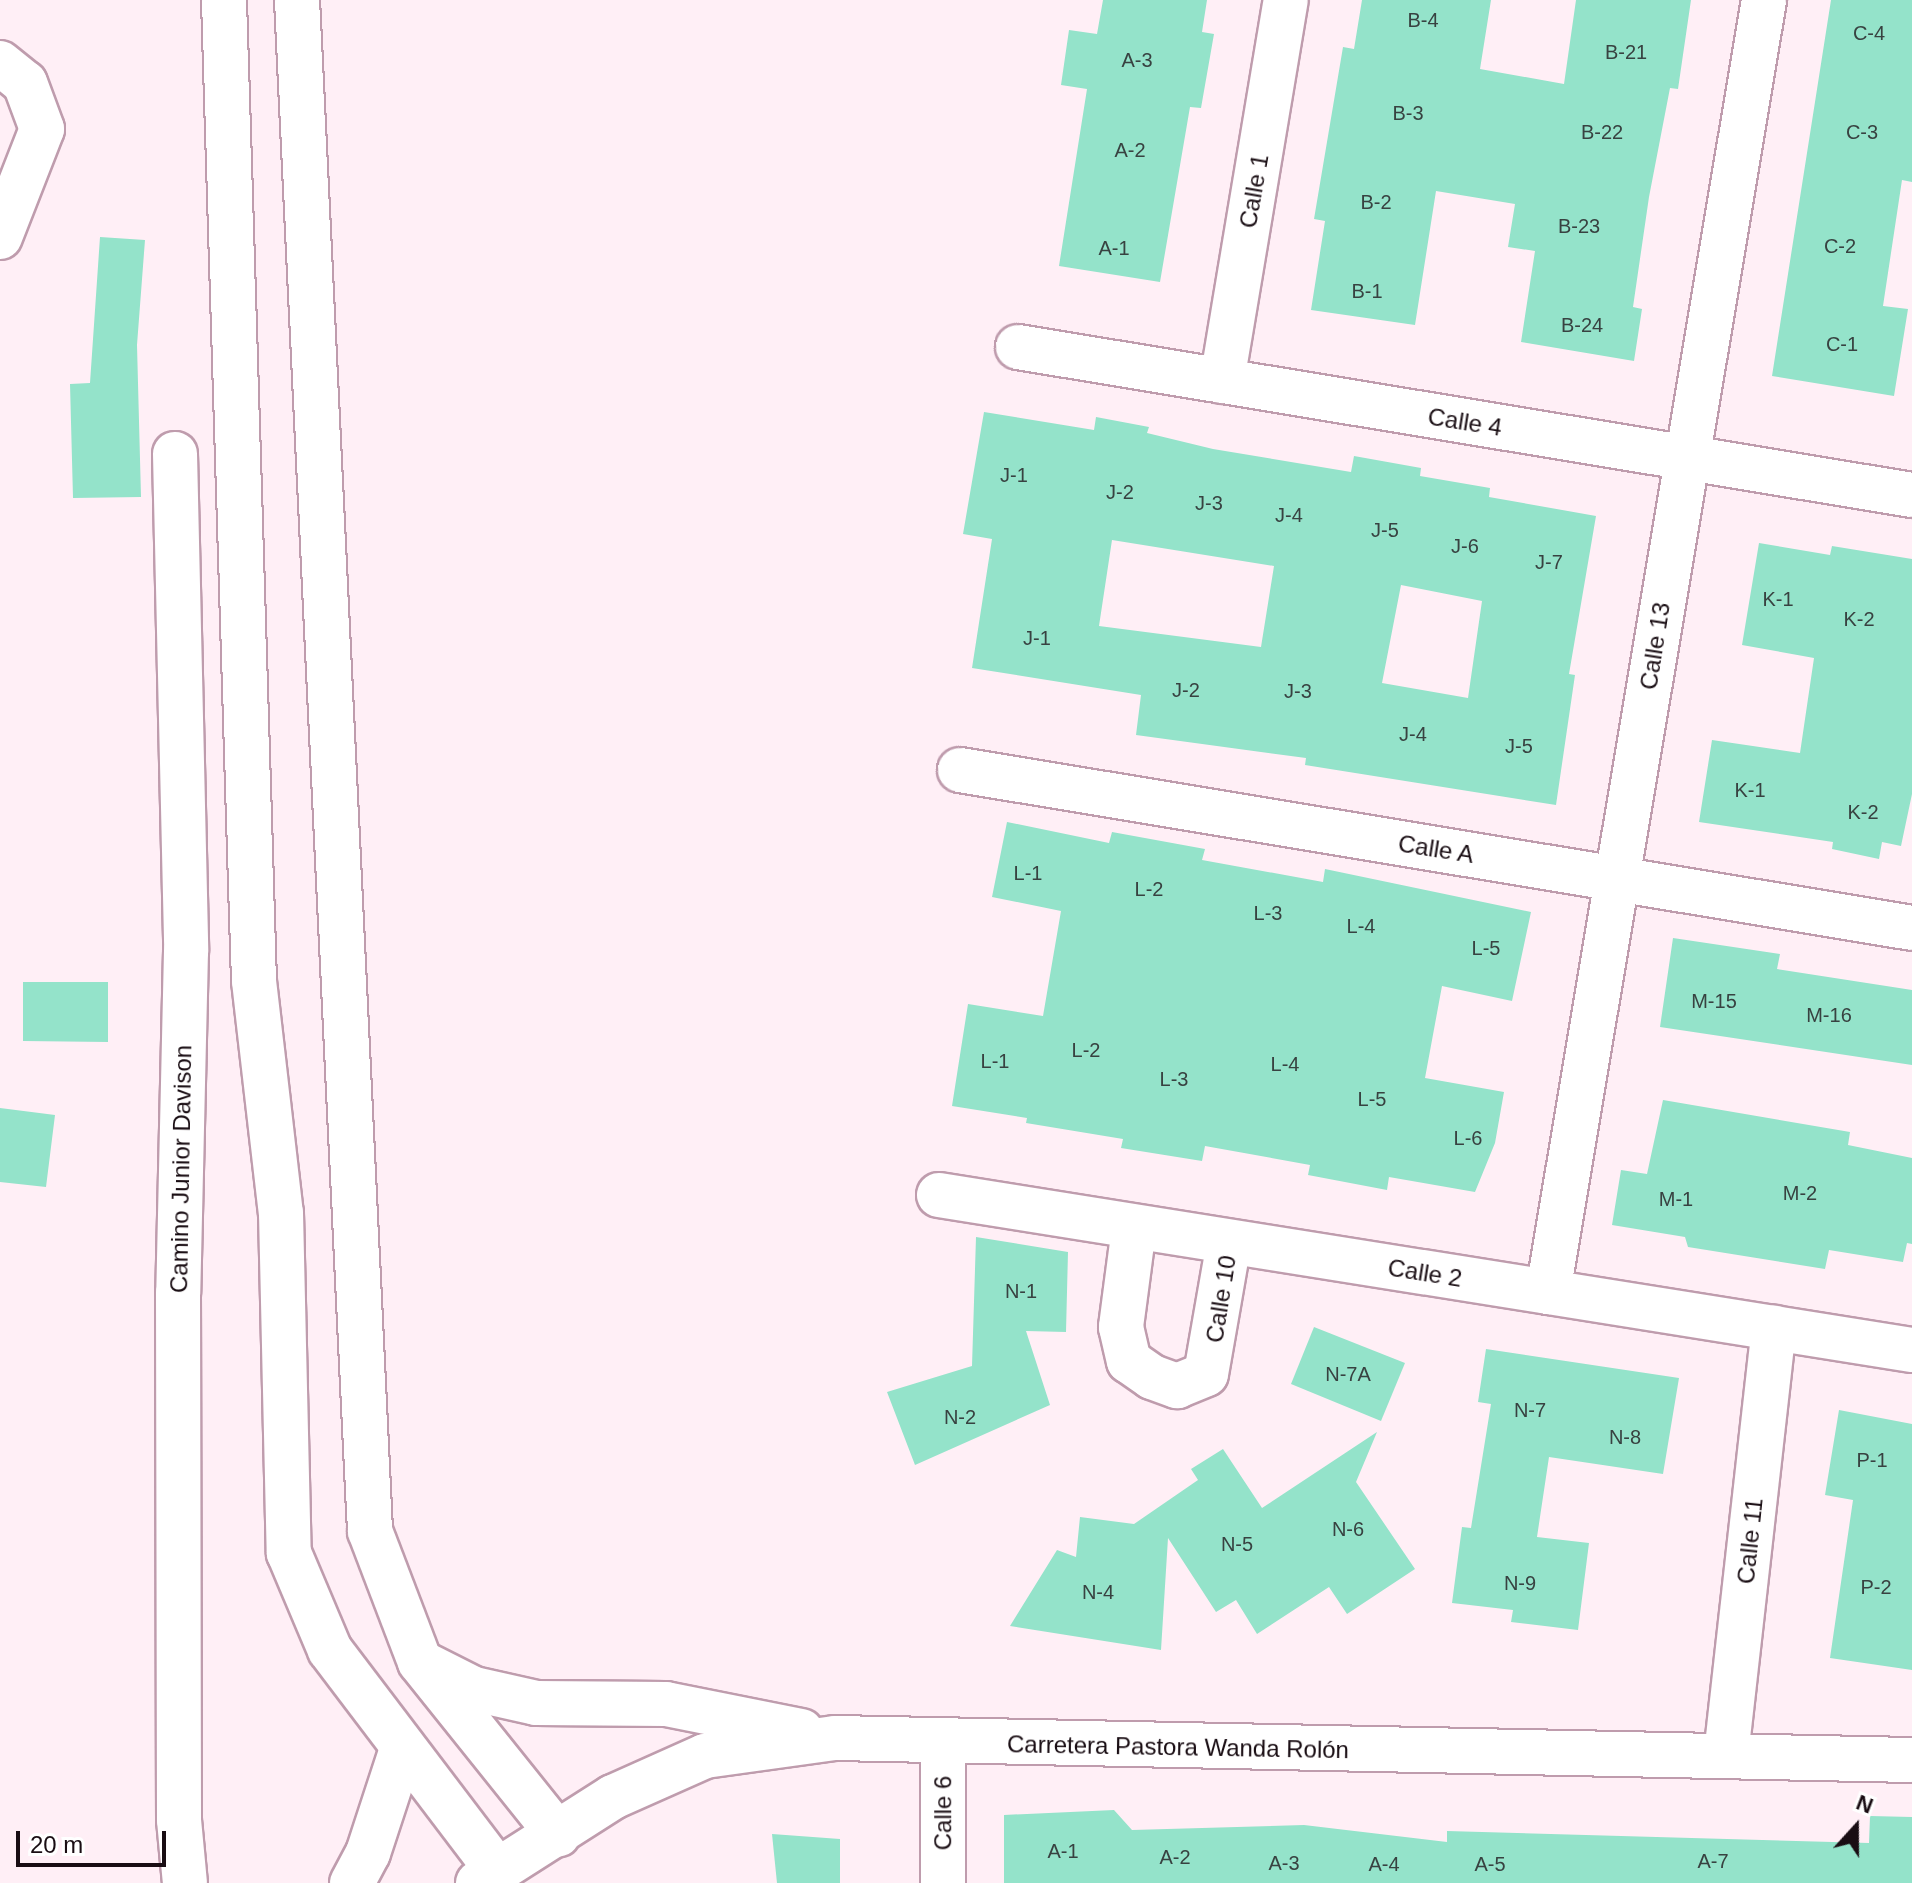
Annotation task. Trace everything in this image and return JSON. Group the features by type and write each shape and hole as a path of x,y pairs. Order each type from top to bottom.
{"street":[{"path":"224,0 254,981 281,1213 289,1553 330,1650 402,1749 488,1877"},
{"path":"297,0 370,1531 420,1662 558,1834"},
{"name":"Calle 1","path":"1222,381 1286,0"},
{"name":"Calle 13","path":"1548,1292 1764,0"},
{"path":"0,63 25,83 42,129 0,237"},
{"name":"Calle 4","path":"1018,347 1912,495"},
{"name":"Camino Junior Davison","path":"175,454 186,951 178,1293 179,1820 185,1883"},
{"name":"Calle A","path":"960,770 1912,928"},
{"name":"Calle 2","path":"939,1195 1912,1350"},
{"name":"Calle 10","path":"1134,1228 1121,1327 1129,1361 1177,1386 1206,1374 1229,1242"},
{"name":"Calle 11","path":"1726,1755 1774,1328"},
{"path":"420,1662 474,1689 536,1703 666,1704 835,1738"},
{"name":"Carretera Pastora Wanda Rolón","path":"488,1877 613,1797 705,1756 835,1738 943,1743 1912,1760"},
{"name":"Calle 6","path":"943,1743 943,1883"},
{"path":"352,1883 368,1853 402,1749"}],"building":[{"path":"1103,0 1207,0 1202,32 1214,34 1201,108 1190,107 1160,282 1059,266 1087,89 1061,85 1069,30 1097,34"},
{"path":"1362,0 1491,0 1480,69 1564,84 1576,0 1691,0 1678,89 1670,88 1649,197 1633,307 1642,309 1634,361 1521,342 1535,251 1508,247 1515,204 1436,191 1415,325 1311,310 1325,221 1314,219 1343,47 1354,49"},
{"path":"1831,0 1912,0 1912,182 1902,180 1883,306 1908,309 1894,396 1772,376"},
{"path":"100,237 145,240 137,345 141,497 73,498 70,384 90,383"},
{"path":"984,412 1094,430 1096,417 1149,427 1147,433 1213,449 1351,472 1354,456 1421,468 1420,476 1490,488 1489,497 1596,516 1569,674 1575,675 1556,805 1305,765 1306,758 1136,735 1141,695 972,668 992,539 963,534","holes":["1112,540 1274,566 1261,647 1099,626","1401,585 1482,601 1468,698 1382,683"]},
{"path":"1759,543 1830,555 1832,546 1912,559 1912,794 1901,846 1882,842 1879,859 1832,849 1833,842 1699,822 1712,740 1800,753 1814,658 1742,645"},
{"path":"1007,822 1109,843 1112,832 1205,849 1202,860 1323,882 1325,869 1531,912 1512,1001 1442,986 1425,1078 1504,1092 1495,1143 1475,1192 1389,1177 1387,1190 1308,1175 1310,1165 1205,1146 1202,1161 1121,1148 1123,1139 1026,1123 1027,1118 952,1106 968,1004 1043,1016 1061,911 992,897"},
{"path":"1673,938 1780,954 1777,969 1912,990 1912,1065 1660,1027"},
{"path":"23,982 108,982 108,1042 23,1041"},
{"path":"1663,1100 1850,1132 1848,1145 1912,1158 1912,1244 1907,1243 1903,1262 1829,1250 1825,1269 1688,1247 1685,1237 1612,1225 1621,1170 1647,1174"},
{"path":"0,1108 55,1115 46,1187 0,1182"},
{"path":"976,1237 1068,1252 1066,1332 1026,1331 1050,1405 915,1465 887,1392 972,1366"},
{"path":"1314,1327 1405,1363 1381,1421 1291,1384"},
{"path":"1486,1349 1679,1378 1663,1474 1549,1457 1537,1537 1589,1543 1578,1630 1511,1622 1513,1610 1452,1603 1462,1527 1471,1528 1491,1404 1478,1402"},
{"path":"1839,1410 1912,1424 1912,1670 1830,1658 1853,1500 1825,1495"},
{"path":"1377,1432 1356,1482 1415,1569 1347,1614 1329,1587 1257,1634 1236,1600 1216,1612 1168,1538 1161,1650 1010,1626 1057,1550 1076,1557 1080,1517 1134,1524 1198,1480 1191,1469 1223,1449 1262,1508"},
{"path":"1114,1810 1132,1830 1304,1825 1447,1842 1447,1831 1869,1843 1870,1816 1912,1817 1912,1883 1004,1883 1004,1815"},
{"path":"772,1834 840,1839 840,1883 777,1883"}]}
